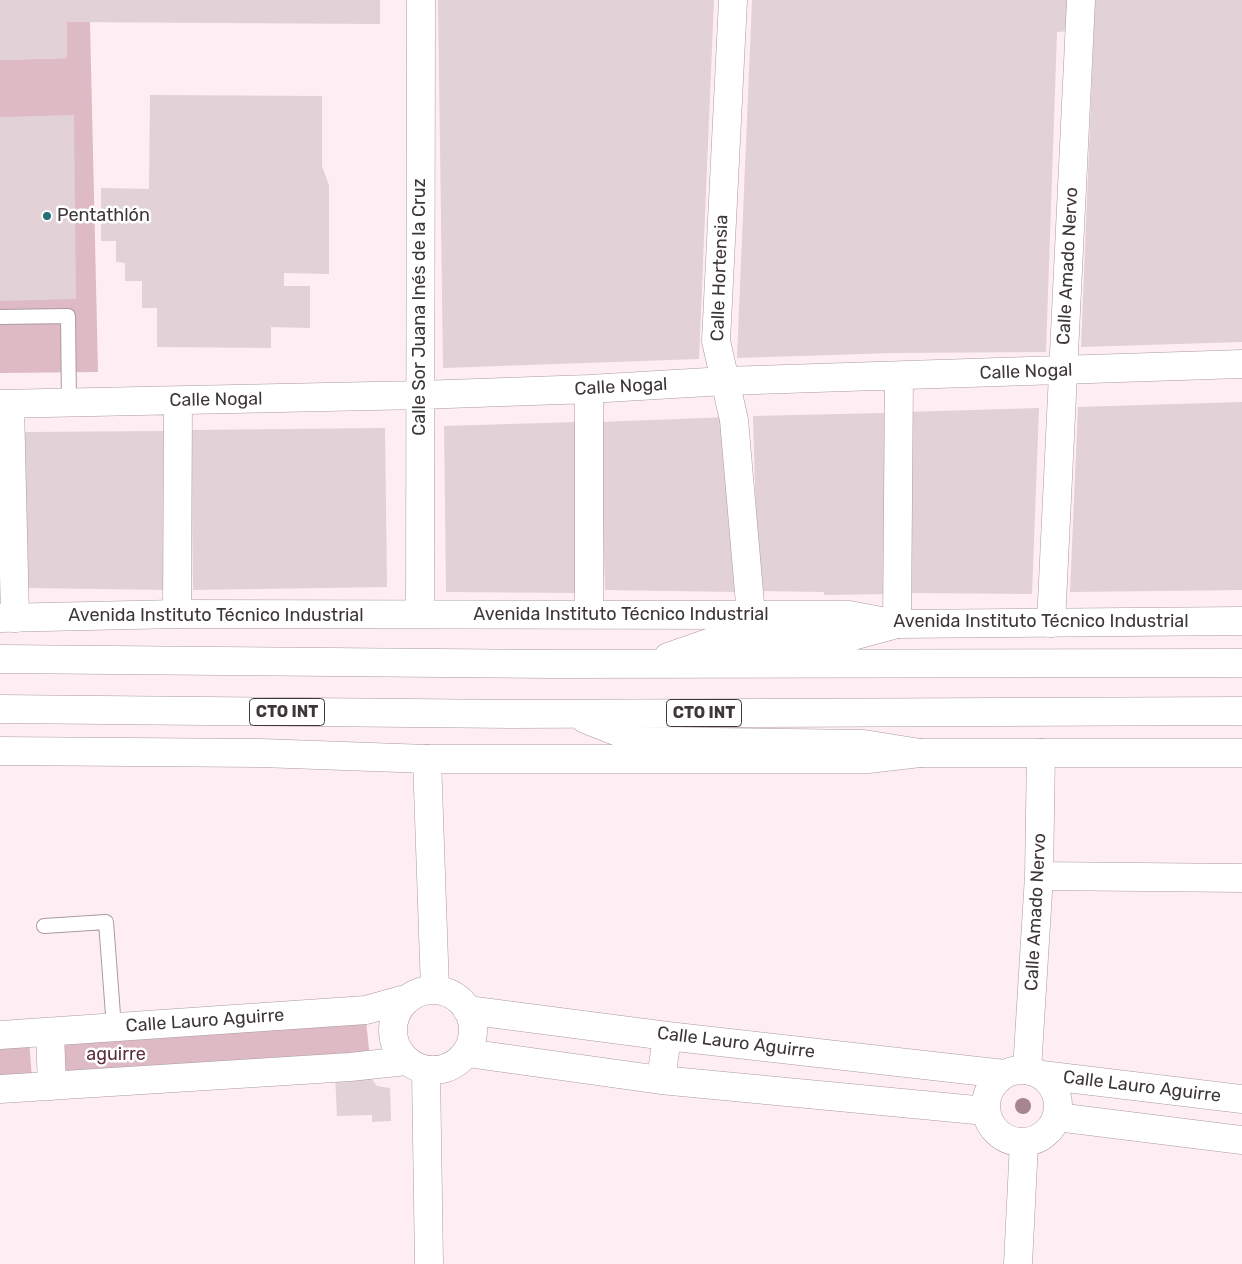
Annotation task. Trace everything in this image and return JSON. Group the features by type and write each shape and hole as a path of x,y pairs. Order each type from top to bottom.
{"main road":[{"name":"Calle Sor Juana Inés de la Cruz","path":"420,614 421,0"},
{"name":"Calle Hortensia","path":"733,0 716,341 734,420 751,615"},
{"name":"Calle Amado Nervo","path":"1051,623 1081,0"},
{"name":"Calle Nogal","path":"5,404 420,395 589,389 725,381 1242,364"},
{"path":"647,664 720,639 849,637 897,624 899,376"},
{"path":"589,389 589,614"},
{"path":"177,614 178,401"},
{"path":"5,404 8,618"},
{"name":"Avenida Instituto Técnico Industrial","path":"8,618 177,614 589,614 849,615 897,624 1242,621"},
{"path":"0,659 647,664 1242,663"},
{"name":"CTO INT","path":"0,710 572,714 1242,711"},
{"path":"572,714 640,741 864,744 920,753"},
{"path":"0,751 261,753 427,759 868,759 920,753 1242,753"},
{"name":"Calle Amado Nervo","path":"1024,1073 1039,876 1041,753"},
{"path":"427,759 435,990"},
{"path":"1039,876 1242,878"},
{"path":"0,1089 350,1067 416,1066 438,1071 449,1068 459,1062 467,1053 472,1043 472,1020 462,1002 454,996 435,990 426,990 409,998 397,1011 392,1028 395,1046 416,1066 429,1264"},
{"name":"Calle Lauro Aguirre","path":"0,1035 366,1010 409,998"},
{"name":"Calle Lauro Aguirre","path":"467,1010 667,1036 1024,1073 1242,1099"},
{"path":"50,1032 52,1086"},
{"path":"661,1080 667,1036"},
{"path":"467,1053 661,1080 986,1111"},
{"path":"1024,1073 1051,1084 1057,1094 1059,1105 1057,1117 1052,1128 1044,1136 1024,1143 1013,1142 1003,1138 995,1131 989,1122 986,1100 996,1081 1024,1073"},
{"path":"1057,1117 1242,1140"},
{"path":"1018,1264 1024,1143"}],"lane":[{"path":"0,317 68,316 69,404"},
{"path":"44,926 106,922 114,1028"}],"green space":[{"name":"Pentathlón","path":"67,22 90,22 98,372 0,373 0,60 67,58"},
{"name":"aguirre","path":"366,1021 370,1058 64,1077 62,1040"},
{"path":"29,1040 32,1078 0,1081 0,1042"}],"building":[{"path":"0,0 380,0 380,24 67,22 67,58 0,60"},
{"path":"438,0 714,0 699,359 443,368"},
{"path":"752,0 1071,0 1071,31 1057,32 1046,352 893,353 737,358"},
{"path":"1095,0 1242,0 1242,342 1081,347"},
{"path":"150,95 322,96 322,166 329,185 329,274 284,273 284,286 310,286 310,328 271,327 271,348 157,347 157,308 142,308 142,281 125,281 125,263 116,262 116,241 101,241 101,188 149,189"},
{"path":"74,115 76,299 0,301 0,117"},
{"path":"1242,402 1242,590 1070,592 1078,407"},
{"path":"1039,408 1032,594 912,593 906,412"},
{"path":"884,413 890,594 824,595 824,592 758,591 753,416"},
{"path":"730,417 737,592 605,590 600,422"},
{"path":"577,422 584,593 446,592 444,426"},
{"path":"385,428 387,587 193,590 191,430"},
{"path":"166,431 171,590 27,588 24,432"},
{"path":"335,1074 373,1074 372,1079 377,1086 390,1088 391,1121 372,1122 372,1115 337,1116"}],"place":[{"name":"Pentathlón","path":"47,216"}]}
